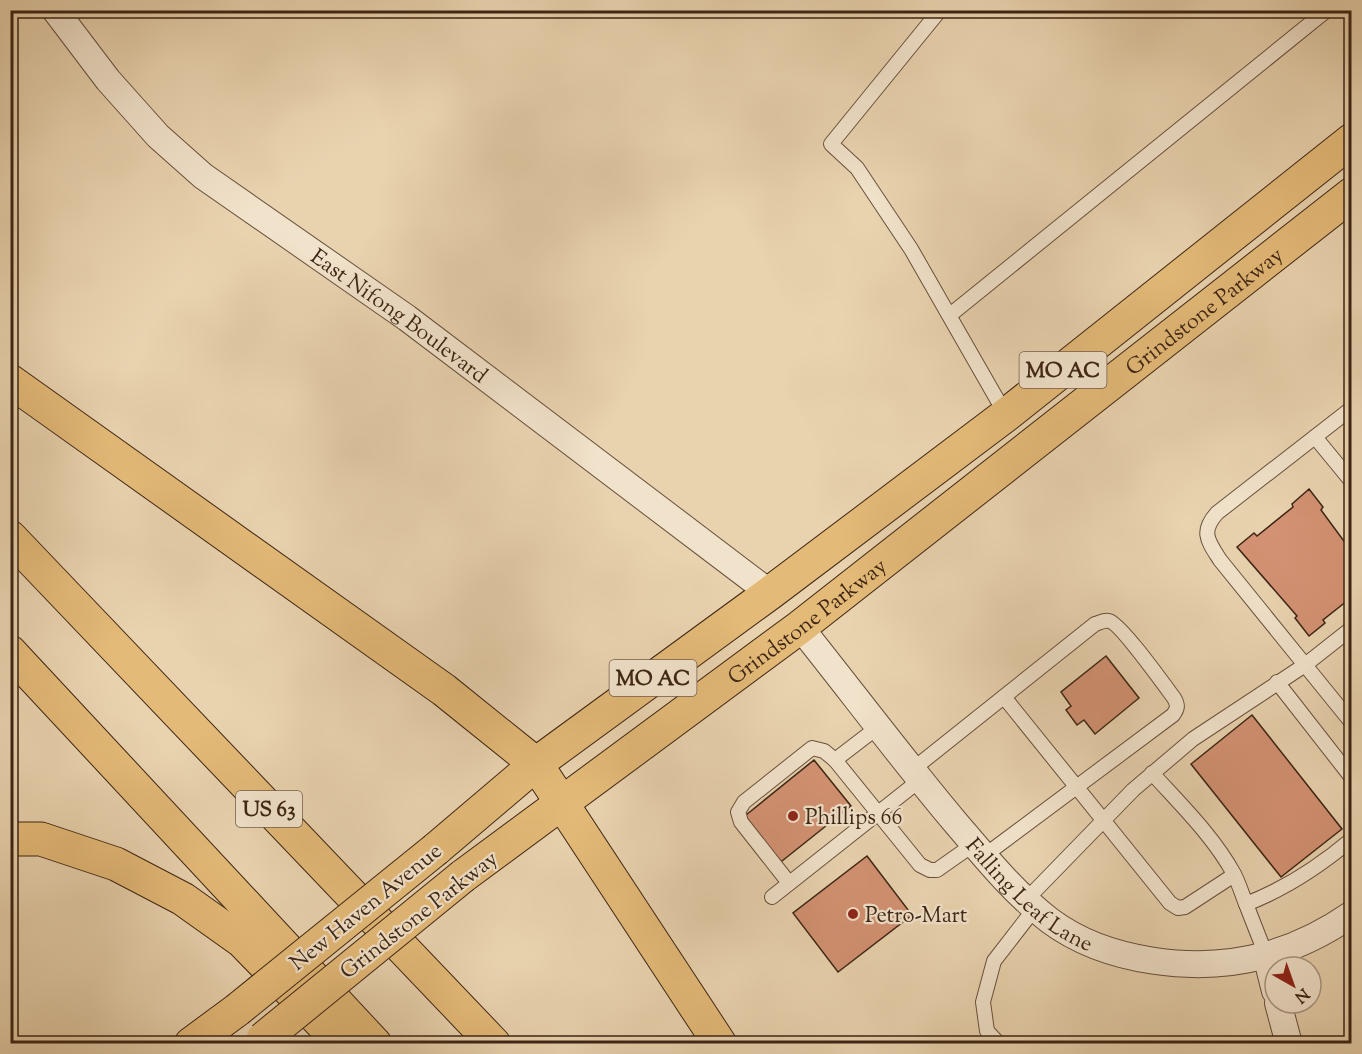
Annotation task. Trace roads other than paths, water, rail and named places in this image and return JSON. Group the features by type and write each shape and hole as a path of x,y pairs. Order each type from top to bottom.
{"main road":[{"name":"Grindstone Parkway","path":"536,764 770,593 1006,415 1352,140"},
{"name":"Grindstone Parkway","path":"260,1041 464,876 800,627 1352,194"},
{"path":"10,381 444,690 536,764 720,1044"},
{"path":"800,627 790,613 791,605 897,518 918,481"},
{"name":"US 63","path":"10,537 494,1044"},
{"path":"666,725 682,692 692,680 741,641 766,617 770,610 770,593"},
{"path":"10,652 375,1044"},
{"name":"New Haven Avenue","path":"191,1044 237,1010 436,849 536,764"},
{"path":"10,839 41,839 116,864 183,899 242,940 342,1044"}],"street":[{"name":"East Nifong Boulevard","path":"55,10 115,88 158,136 202,176 407,318 770,593"},
{"name":"Falling Leaf Lane","path":"800,627 916,775 979,850 1030,905 1050,921 1106,950 1167,963 1226,962 1263,956"},
{"name":"Falling Leaf Lane","path":"1266,955 1312,937 1352,914"},
{"path":"1281,1015 1289,1044"}],"lane":[{"path":"940,10 831,144 856,168 912,249 1006,415"},
{"path":"1304,10 1313,22"},
{"path":"950,315 1327,10"},
{"path":"1352,408 1217,513 1209,522 1207,533 1209,542 1220,560 1352,723"},
{"path":"1315,436 1352,482"},
{"path":"772,897 789,884 879,813 916,775 1004,697 1095,624 1108,621 1115,624 1177,704 1177,710 1173,715 1077,787 979,850 937,870 930,870 920,865 879,813 835,760 825,751 812,748 744,802 738,812 741,822 789,884"},
{"path":"999,1044 987,1031 983,1002 994,961 1030,905 1104,819 1152,773 1193,739 1305,665 1352,628"},
{"path":"1277,682 1352,778"},
{"path":"1004,697 1170,903 1178,908 1185,907 1234,875"},
{"path":"835,760 878,727"},
{"path":"1152,773 1209,837 1234,875 1266,955"},
{"path":"1246,904 1290,884 1352,839"}],"place":[{"name":"Phillips 66","path":"793,816"},
{"name":"Petro-Mart","path":"853,914"}]}
